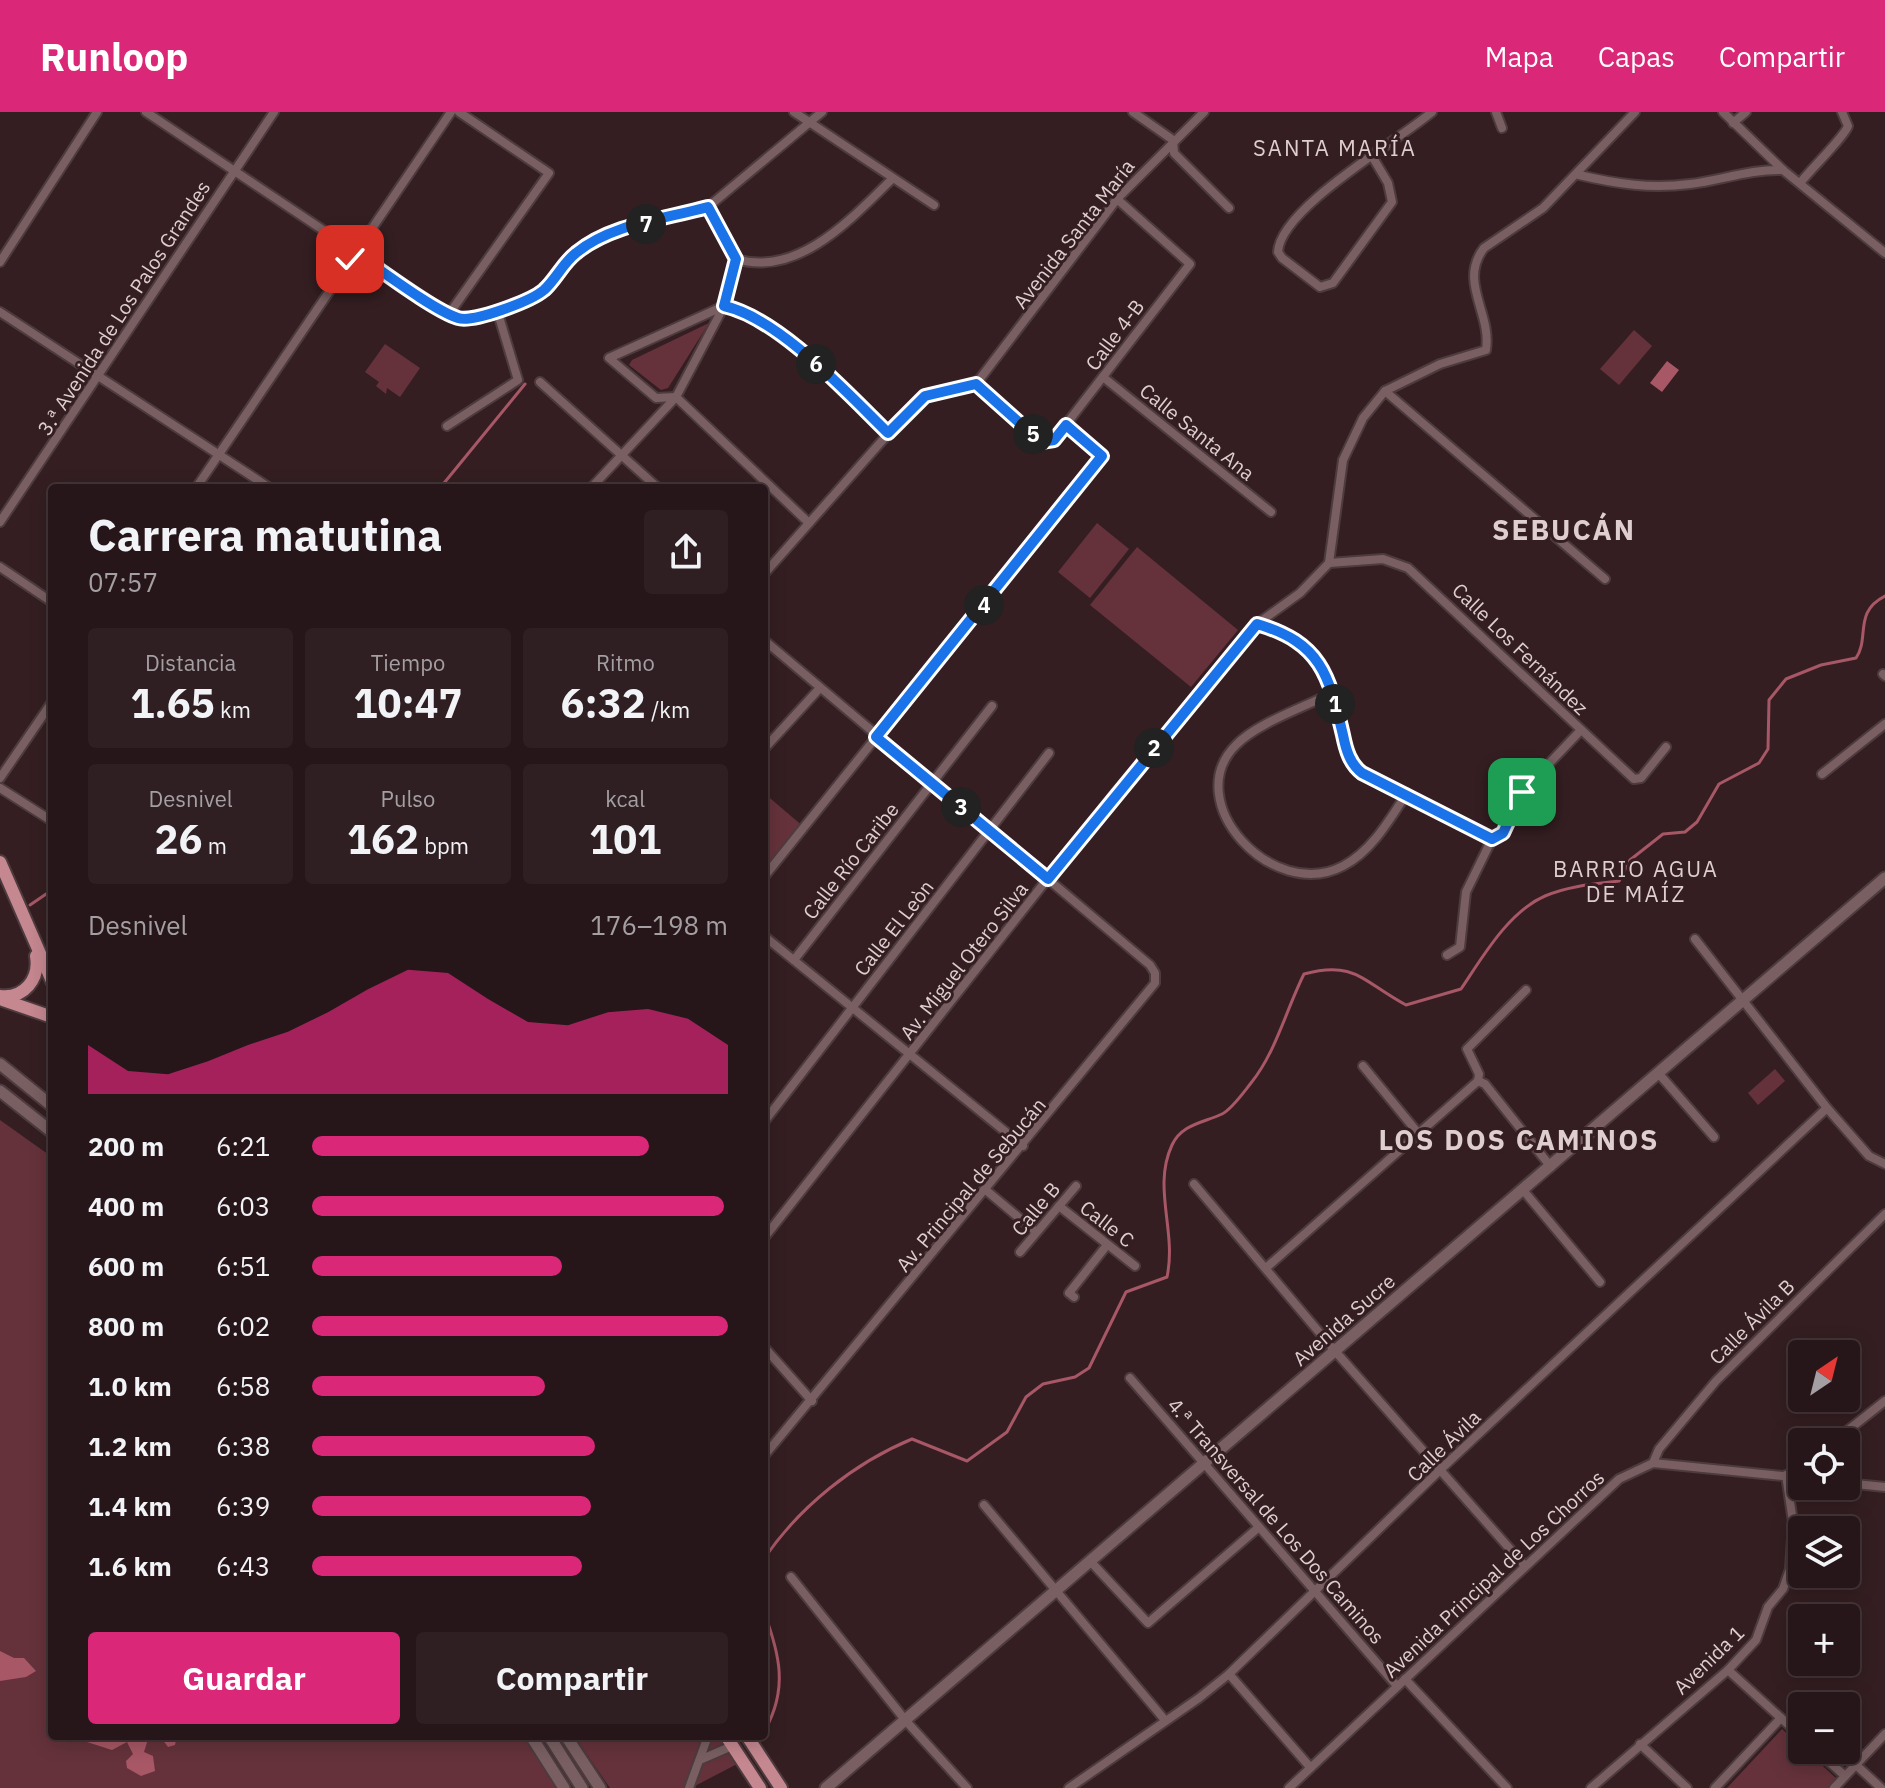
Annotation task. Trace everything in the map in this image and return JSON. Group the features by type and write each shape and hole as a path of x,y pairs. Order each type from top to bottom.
{"main road":[{"path":"0,862 30,938 48,973"},
{"name":"Avenida Sucre","path":"826,1788 1660,1075 1885,878"},
{"path":"0,998 16,995 35,978 37,966 30,938"},
{"path":"0,998 48,1016"},
{"path":"0,1064 48,1103"},
{"path":"0,1091 48,1129"},
{"path":"534,1740 564,1788"},
{"path":"552,1740 582,1788"},
{"path":"569,1740 600,1788"},
{"path":"750,1740 781,1788"},
{"path":"729,1741 760,1788"}],"street":[{"path":"0,262 97,112"},
{"path":"146,112 449,314 467,319 526,301 544,290 576,253 598,240 624,228 708,207 822,112"},
{"name":"3.ª Avenida de Los Palos Grandes","path":"0,522 274,112"},
{"path":"199,484 451,112"},
{"path":"449,314 549,173 459,112"},
{"path":"794,112 934,205"},
{"path":"1133,112 1173,140 1174,153 1229,208"},
{"name":"Avenida Santa María","path":"976,384 1117,199 1204,112"},
{"path":"1372,156 1388,183 1392,202 1333,283 1320,287 1282,258 1278,244 1308,207 1372,156 1432,112"},
{"path":"1496,112 1502,128"},
{"path":"1329,563 1343,460 1363,418 1385,391 1440,364 1486,350 1488,337 1472,278 1477,257 1484,248 1543,208 1579,175 1635,112"},
{"path":"1723,112 1783,170 1885,253"},
{"path":"1733,123 1746,112"},
{"path":"1801,182 1824,151 1846,133 1848,126 1842,112"},
{"path":"1579,175 1610,183 1660,188 1758,169 1783,170"},
{"path":"736,259 768,264 822,241 843,227 892,179"},
{"name":"Calle 4-B","path":"1066,425 1190,264 1117,199"},
{"path":"595,484 676,397 724,306 736,259 708,207"},
{"path":"724,306 609,358 656,398 676,397 768,484"},
{"path":"724,306 776,333 813,361 888,433"},
{"path":"447,426 518,380 497,310"},
{"path":"0,312 264,484"},
{"name":"Calle Santa Ana","path":"1103,377 1271,512"},
{"path":"540,382 654,484"},
{"path":"768,569 888,433 925,396 976,384 1041,442 1054,440 1066,425 1102,456 768,872"},
{"path":"1385,391 1605,579"},
{"path":"768,484 809,523"},
{"name":"Calle Los Fernández","path":"1329,563 1383,559 1408,568 1638,780 1666,747"},
{"name":"Av. Miguel Otero Silva","path":"768,1233 1048,879 1257,624 1300,593 1329,563"},
{"path":"0,567 48,599"},
{"path":"1257,624 1278,630 1312,653 1324,669 1346,748 1356,768 1492,839"},
{"path":"768,644 1048,879"},
{"path":"768,745 819,689"},
{"path":"1332,693 1248,735 1225,760 1219,782 1223,808 1247,848 1281,870 1298,874 1330,871 1345,865 1368,845 1407,793"},
{"name":"Calle Río Caribe","path":"794,960 992,706"},
{"path":"0,778 48,708"},
{"path":"1822,774 1885,724"},
{"path":"1447,955 1460,947 1466,892 1492,839 1503,833 1522,792 1581,730"},
{"name":"Calle El Leòn","path":"768,1117 1049,753"},
{"path":"0,788 48,818"},
{"name":"Av. Principal de Sebucán","path":"768,1451 1154,988 1155,973 1150,965 1048,879"},
{"path":"768,939 851,1010 1023,1146"},
{"path":"1695,939 1827,1108 1869,1156 1885,1164"},
{"path":"1266,1268 1478,1081 1479,1074 1467,1049 1526,990"},
{"path":"1363,1066 1418,1133"},
{"path":"1660,1075 1714,1137"},
{"path":"1478,1081 1485,1084 1551,1167"},
{"name":"Calle Ávila","path":"1069,1788 1229,1674 1441,1469 1827,1108"},
{"path":"1194,1184 1335,1351 1525,1566"},
{"name":"Calle B","path":"1020,1252 1076,1186"},
{"path":"1523,1190 1600,1282"},
{"path":"987,1191 1036,1232"},
{"name":"Calle C","path":"1059,1206 1135,1266"},
{"name":"Calle Ávila B","path":"1653,1463 1659,1449 1716,1381 1885,1214"},
{"path":"1074,1297 1069,1293 1107,1245"},
{"path":"768,1352 812,1401"},
{"name":"4.ª Transversal de Los Dos Caminos","path":"1130,1378 1397,1686"},
{"path":"1851,1428 1885,1401"},
{"path":"1653,1463 1786,1475"},
{"name":"Avenida Principal de Los Chorros","path":"1289,1788 1610,1485 1653,1463"},
{"name":"Avenida 1","path":"1591,1788 1728,1670 1756,1640 1768,1607 1789,1575 1793,1522 1786,1475"},
{"path":"1860,1484 1885,1487"},
{"path":"984,1505 1164,1719"},
{"path":"1091,1562 1148,1623 1259,1527"},
{"path":"791,1577 906,1721 967,1788"},
{"path":"1728,1670 1788,1724"},
{"path":"1229,1674 1310,1767"},
{"path":"1405,1679 1507,1788"},
{"path":"1715,1788 1781,1718"},
{"path":"1834,1788 1885,1734"},
{"path":"689,1788 707,1740"},
{"path":"702,1759 729,1741"},
{"path":"1640,1744 1687,1788"},
{"path":"1832,1764 1845,1776"},
{"path":"1856,1765 1881,1788"}],"shaded area":[{"path":"709,323 668,388 661,390 629,365 632,360"},
{"path":"1634,330 1652,346 1619,385 1600,369"},
{"path":"385,344 420,368 400,397 387,388 386,394 376,386 379,382 365,372"},
{"path":"1667,361 1679,370 1662,392 1650,383"},
{"path":"1097,523 1129,549 1090,598 1058,572"},
{"path":"1137,547 1238,630 1191,687 1090,605"},
{"path":"768,796 805,828 768,871"},
{"path":"1775,1069 1785,1081 1758,1105 1748,1093"},
{"path":"0,1120 48,1154 48,1740 542,1740 572,1788 560,1788 543,1764 556,1788 0,1788"},
{"path":"0,1651 14,1658 24,1658 36,1671 26,1677 0,1681"},
{"path":"1782,1729 1788,1734 1788,1764 1820,1764 1837,1779 1829,1788 1727,1788"},
{"path":"148,1740 144,1752 153,1756 155,1771 141,1776 127,1768 126,1761 133,1754 127,1742 112,1750 87,1742"},
{"path":"163,1740 176,1740 175,1745 168,1747"},
{"path":"577,1740 723,1740 739,1763 691,1788 610,1788"}],"waterway":[{"path":"443,484 525,384"},
{"path":"768,1554 794,1522 829,1488 869,1461 912,1439 967,1461 1007,1432 1026,1397 1043,1384 1075,1377 1089,1368 1126,1292 1167,1277 1169,1243 1164,1177 1172,1145 1187,1128 1226,1112 1251,1083 1274,1044 1304,974 1321,970 1347,972 1406,1005 1461,989 1497,937 1532,903 1563,890 1619,881 1630,860 1663,834 1685,832 1697,822 1719,784 1759,763 1768,749 1769,700 1786,679 1821,665 1856,658 1862,642 1865,617 1875,602 1885,596"},
{"path":"30,905 48,893"},
{"path":"768,1624 779,1672 777,1700 768,1724"}],"district":[{"name":"SANTA MARÍA","path":"1335,148"},
{"name":"SEBUCÁN","path":"1564,530"},
{"name":"BARRIO AGUA DE MAÍZ","path":"1636,882"},
{"name":"LOS DOS CAMINOS","path":"1519,1140"}],"route":[{"path":"350,259 354,252 449,314 467,319 526,301 544,290 576,253 598,240 624,228 708,207 736,259 724,306 734,308 776,333 813,361 888,433 919,399 976,384 1041,442 1054,440 1066,425 1102,456 876,737 1048,879 1116,792 1257,624 1278,630 1298,641 1324,669 1350,760 1362,773 1407,793 1492,839 1498,839 1503,833 1522,792"}]}
